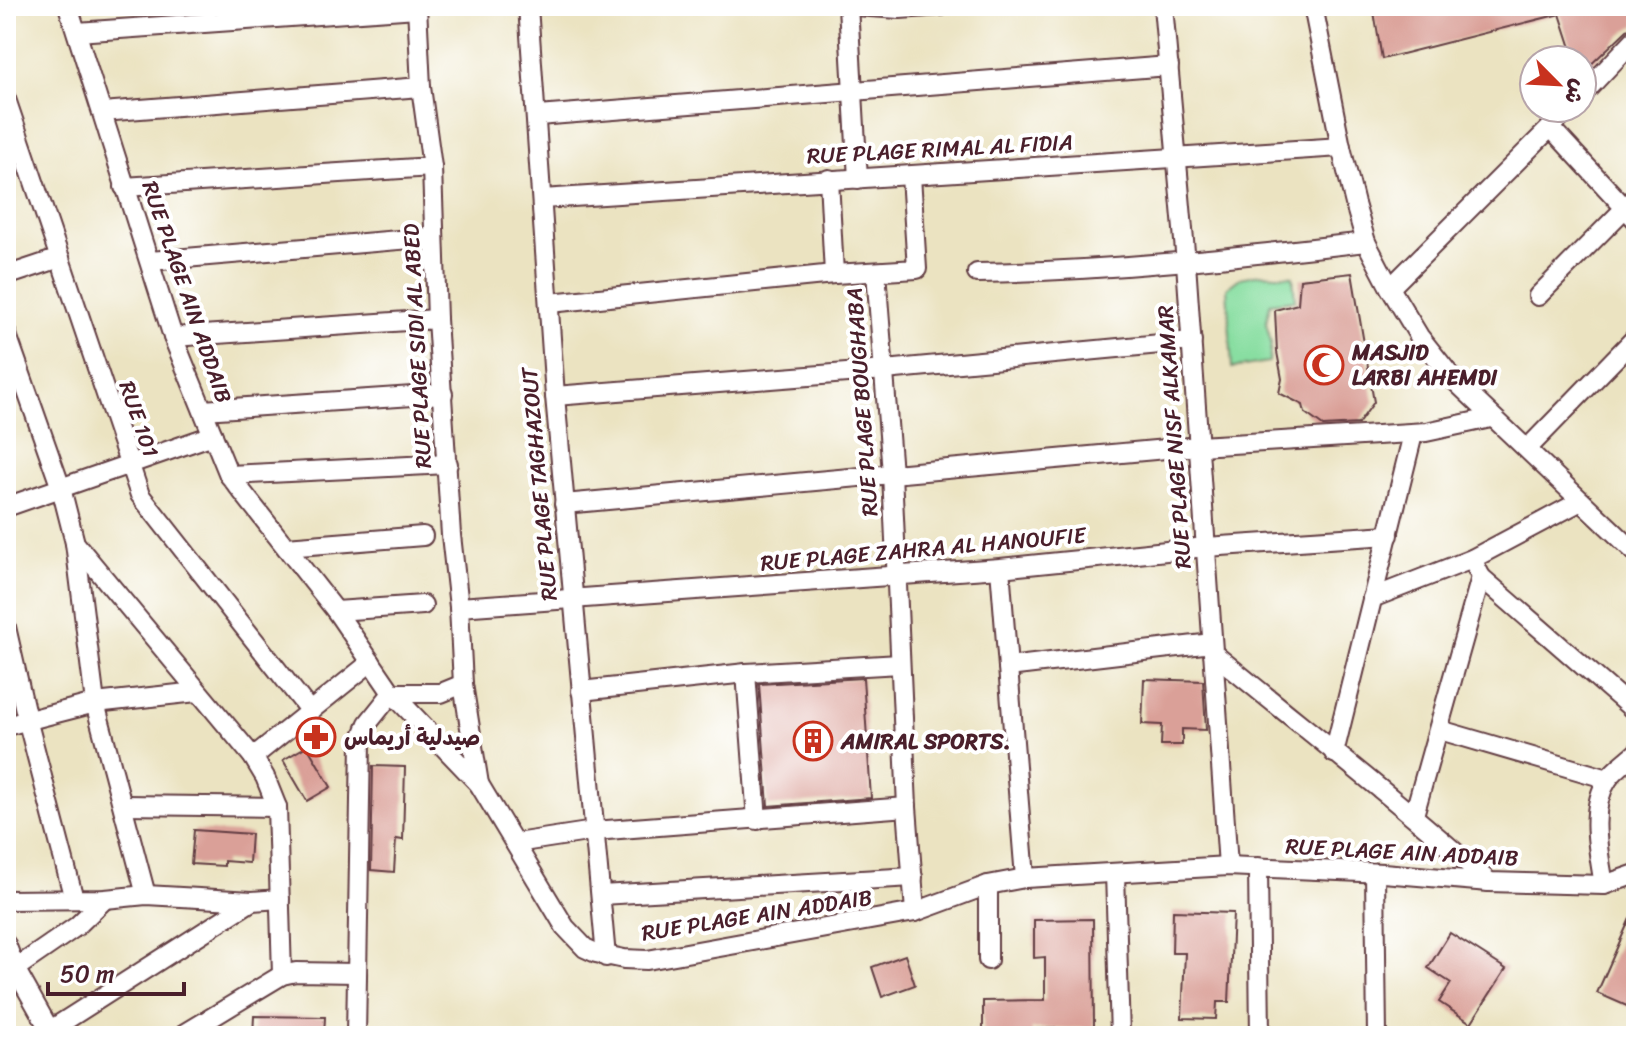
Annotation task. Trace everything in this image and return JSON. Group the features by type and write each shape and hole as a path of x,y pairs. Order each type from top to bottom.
{"street":[{"name":"RUE PLAGE AIN ADDAIB","path":"68,6 173,337 229,475 336,611 392,693 479,784 565,927 585,948 606,957 647,960 915,912 988,885 1025,878 1228,866 1489,882 1604,885 1636,874"},
{"name":"RUE PLAGE TAGHAZOUT","path":"528,6 555,396 606,957"},
{"path":"848,6 858,179"},
{"path":"855,6 900,9 941,6"},
{"name":"RUE PLAGE NISF ALKAMAR","path":"1163,6 1192,341 1228,866"},
{"path":"1313,6 1341,147 1366,242 1390,288 1436,359 1491,418 1528,448 1636,553"},
{"path":"77,32 417,7"},
{"name":"RUE PLAGE SIDI AL ABED","path":"417,7 421,87 432,167 437,319 451,535 463,684 479,784"},
{"path":"1598,78 1636,38"},
{"path":"538,116 1169,66"},
{"path":"102,112 421,87"},
{"name":"RUE 101","path":"6,99 140,495 309,710"},
{"path":"1390,288 1555,124"},
{"path":"1538,296 1632,208 1551,128"},
{"name":"RUE PLAGE RIMAL AL FIDIA","path":"542,199 1341,147"},
{"path":"124,187 432,167"},
{"path":"550,303 834,274 917,269 911,176"},
{"name":"RUE PLAGE BOUGHABA","path":"829,179 834,274"},
{"path":"150,261 434,237"},
{"path":"977,273 1186,263 1366,242"},
{"path":"6,276 60,258"},
{"name":"RUE PLAGE BOUGHABA","path":"876,272 892,473 907,807 915,912"},
{"path":"173,337 437,319"},
{"path":"6,332 61,488 75,543 95,703 146,895"},
{"path":"1528,448 1636,337"},
{"path":"555,396 885,370 1192,341"},
{"path":"203,410 443,394"},
{"path":"564,504 1199,446 1413,434 1491,418"},
{"path":"1334,753 1413,434"},
{"path":"6,507 213,435"},
{"path":"229,475 448,464"},
{"path":"1372,598 1472,559 1581,501"},
{"name":"RUE PLAGE ZAHRA AL HANOUFIE","path":"459,607 897,576 1206,547 1389,535"},
{"path":"286,547 423,536"},
{"path":"75,543 253,757 265,777 277,807 282,975"},
{"path":"1472,559 1481,577 1636,712"},
{"path":"1000,568 1025,878"},
{"path":"1414,815 1481,577"},
{"path":"336,611 423,605"},
{"path":"6,627 74,899"},
{"path":"1008,667 1213,648 1334,753 1414,815 1489,882"},
{"path":"253,757 371,662"},
{"path":"581,691 746,673 900,664"},
{"path":"746,673 757,820"},
{"path":"356,1036 361,741 368,723 392,693 441,693 463,684"},
{"path":"6,726 95,703 197,692"},
{"path":"1440,730 1608,779"},
{"path":"1604,885 1597,840 1598,802 1608,779 1636,753"},
{"path":"124,805 277,807"},
{"path":"516,843 594,831 907,807"},
{"path":"1258,867 1260,1036"},
{"path":"1115,873 1120,1036"},
{"path":"1375,873 1377,1036"},
{"path":"601,895 913,877"},
{"path":"988,885 988,960"},
{"path":"6,900 105,899 146,895 252,901 280,899"},
{"path":"11,972 77,926 105,899"},
{"path":"6,944 11,972 48,1034 252,901"},
{"path":"181,1036 282,975 296,972 356,973"}],"green space":[{"path":"1260,274 1293,276 1295,300 1270,303 1266,323 1271,343 1269,362 1232,368 1227,288 1240,278"}],"building":[{"path":"1373,6 1636,6 1636,25 1598,58 1598,44 1570,44 1560,14 1382,59"},
{"name":"MASJID LARBI AHEMDI","path":"1352,273 1374,402 1358,424 1323,426 1305,413 1303,405 1279,393 1282,379 1275,310 1298,304 1300,279"},
{"name":"AMIRAL SPORTS.","path":"863,678 871,798 768,806 759,684"},
{"path":"1144,679 1203,681 1206,730 1182,729 1182,745 1161,745 1162,725 1142,724"},
{"path":"307,746 331,787 307,801 283,760"},
{"path":"373,766 405,767 403,840 396,839 394,872 371,870"},
{"path":"194,830 251,834 249,863 224,861 224,866 191,864"},
{"path":"1636,905 1636,1010 1597,993"},
{"path":"1173,911 1233,913 1229,1002 1217,1002 1216,1019 1182,1018 1185,953 1172,953"},
{"path":"1093,919 1094,1028 1032,1029 1032,1036 983,1036 983,1001 1045,1000 1045,957 1034,958 1034,920"},
{"path":"1450,933 1506,969 1471,1023 1439,1002 1451,983 1428,968"},
{"path":"905,955 915,985 882,997 872,967"},
{"path":"254,1016 325,1017 324,1036 253,1036"}],"place":[{"name":"MASJID LARBI AHEMDI","path":"1324,365"},
{"name":"صيدلية أريماس","path":"316,737"},
{"name":"AMIRAL SPORTS.","path":"813,741"}]}
